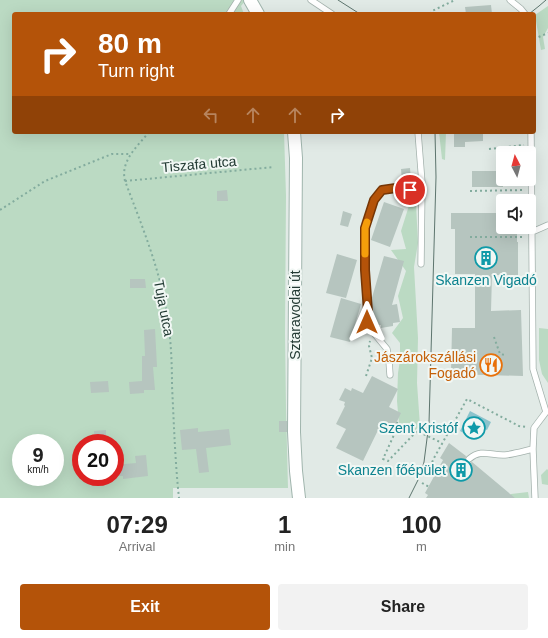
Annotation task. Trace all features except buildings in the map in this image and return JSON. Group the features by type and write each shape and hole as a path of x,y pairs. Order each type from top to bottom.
{"street":[{"path":"250,0 257,12"},
{"name":"Sztaravodai út","path":"294,134 296,158 294,432 299,498"}],"lane":[{"path":"230,12 238,0"},
{"path":"311,0 329,12"},
{"path":"510,0 523,12"},
{"path":"418,134 422,183 421,264"},
{"path":"531,134 533,369 547,413 534,428 532,449 535,498"},
{"path":"390,375 390,361 387,349 367,322 368,312 365,270 365,228 374,200 382,190 396,188 410,190 422,183"},
{"path":"532,235 548,225"},
{"path":"469,460 474,455 483,453 504,455 532,449"}],"path":[{"path":"431,12 454,0"},
{"path":"536,38 548,33"},
{"name":"Tuja utca","path":"147,134 131,154 124,168 124,174 125,181 153,259 168,318 171,345 175,464 179,498"},
{"path":"489,149 531,144"},
{"path":"0,210 45,181 112,154 131,154"},
{"name":"Tiszafa utca","path":"125,181 274,167"},
{"path":"470,191 532,190"},
{"path":"470,237 532,235"},
{"path":"366,376 372,358 369,346 373,332"},
{"path":"494,337 500,354 505,355"},
{"path":"426,476 434,458 467,399 519,426 534,428"},
{"path":"397,422 398,426 383,459 388,461 417,431 442,443"},
{"path":"422,483 429,487"}],"green space":[{"path":"0,0 246,0 241,6 243,12 12,12 12,134 284,134 286,196 285,333 288,488 173,488 173,498 0,498"},
{"path":"548,6 548,28 543,37 545,49 541,50 536,21 536,14"},
{"path":"439,134 446,134 445,160 442,159"},
{"path":"412,196 416,204 418,243 414,267 418,338 417,383 420,426 414,431 401,427 399,424 397,401 400,343 392,333 403,318 398,296 406,271 391,250 406,249 401,231"},
{"path":"539,328 548,329 548,383 542,374 539,360"},
{"path":"547,469 548,485 542,484 541,475"},
{"path":"528,492 529,498 509,498 511,494"}],"water":[{"path":"470,411 491,422 487,430 482,428 483,425 473,420 468,429 471,431 469,436 460,431"}],"tram line":[{"path":"338,0 357,12"},
{"path":"531,12 546,0"},
{"path":"409,498 420,476 424,462 429,423 436,177 435,134"}],"slow traffic":[{"path":"365,254 365,228 367,222"}],"place":[{"name":"Skanzen Vigadó","path":"486,258"},
{"name":"Jászárokszállási Fogadó","path":"491,365"},
{"name":"Szent Kristóf","path":"474,428"},
{"name":"Skanzen főépület","path":"461,470"}],"route":[{"path":"367,322 368,312 365,270 365,228 374,200 382,190 396,188 410,190"}]}
